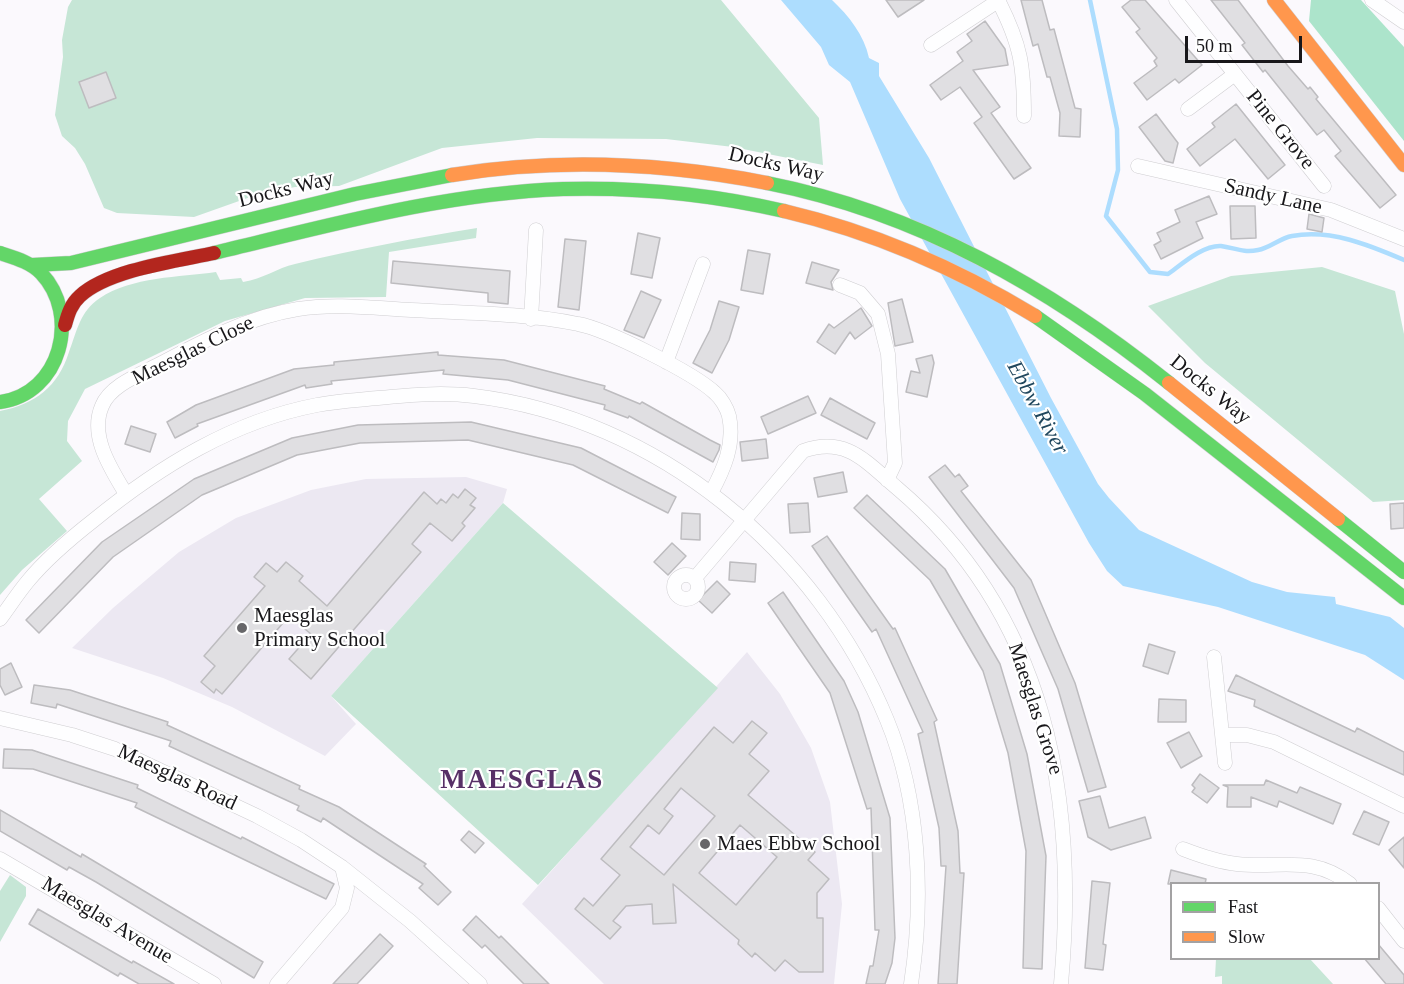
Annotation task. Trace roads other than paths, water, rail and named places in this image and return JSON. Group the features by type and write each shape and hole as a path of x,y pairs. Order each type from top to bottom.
{"main road":[{"path":"1278,5 1404,165"},
{"name":"Docks Way","path":"33,265 71,263 344,197 490,170 572,165 631,165 719,172 789,187 902,222 964,249 1041,291 1110,336 1404,572"},
{"name":"Docks Way","path":"65,325 68,308 78,297 99,284 126,274 417,207 483,196 563,189 639,190 715,196 802,215 923,258 971,280 1049,325 1124,377 1404,598"},
{"path":"0,253 14,255 33,265 51,284 63,308 65,325 61,351 49,374 29,392 0,402"}],"street":[{"path":"931,45 998,0 1014,34 1022,60 1024,117"},
{"name":"Pine Grove","path":"1176,0 1324,186"},
{"path":"1278,5 1293,0"},
{"path":"1372,0 1404,21"},
{"name":"Pine Grove","path":"1188,109 1235,74"},
{"name":"Sandy Lane","path":"1138,166 1331,210 1404,238"},
{"path":"531,319 536,230"},
{"path":"666,362 703,264"},
{"path":"840,285 860,293 878,314 888,354 895,463 887,480"},
{"name":"Maesglas Close","path":"126,494 107,461 97,427 101,407 106,397 138,375 215,336 270,315 299,308 343,307 531,319 589,327 666,362 715,392 729,416 730,447 724,468 711,493"},
{"path":"0,620 29,579 71,538 126,494 197,447 236,429 316,405 434,393 474,396 531,406 590,424 637,445 711,493 782,559 840,629 888,721 905,780 914,830 918,911 911,984"},
{"name":"Maesglas Grove","path":"695,578 802,451 821,444 840,446 862,458 934,521 967,558 991,594 1010,632 1033,688 1059,784 1064,823 1066,921 1061,984"},
{"path":"1214,657 1225,763"},
{"name":"Maesglas Road","path":"0,718 115,748 257,816 342,867 410,921 480,984"},
{"path":"1222,735 1247,735 1274,742 1404,806"},
{"path":"1182,849 1211,860 1239,864 1296,863 1314,866 1336,872 1348,882"},
{"name":"Maesglas Avenue","path":"0,859 214,984"},
{"path":"277,984 342,908 347,888 342,867"},
{"path":"1380,911 1404,941"}],"water":[{"name":"Ebbw River","path":"781,0 832,0 855,26 864,41 869,58 879,63 879,76 929,158 1051,398 1098,484 1109,498 1139,530 1252,582 1287,592 1335,597 1336,604 1390,617 1404,628 1404,680 1365,655 1218,607 1123,586 1107,571 1089,543 900,199 850,82 829,65 821,47"}],"waterway":[{"path":"1090,0 1117,129 1118,170 1106,216 1150,272 1168,274 1193,256 1214,247 1253,251 1288,237 1307,234 1350,240 1404,260"}],"place":[{"name":"Maesglas Primary School","path":"242,628"},
{"name":"Maes Ebbw School","path":"705,844"}],"district":[{"name":"MAESGLAS","path":"522,781"}]}
